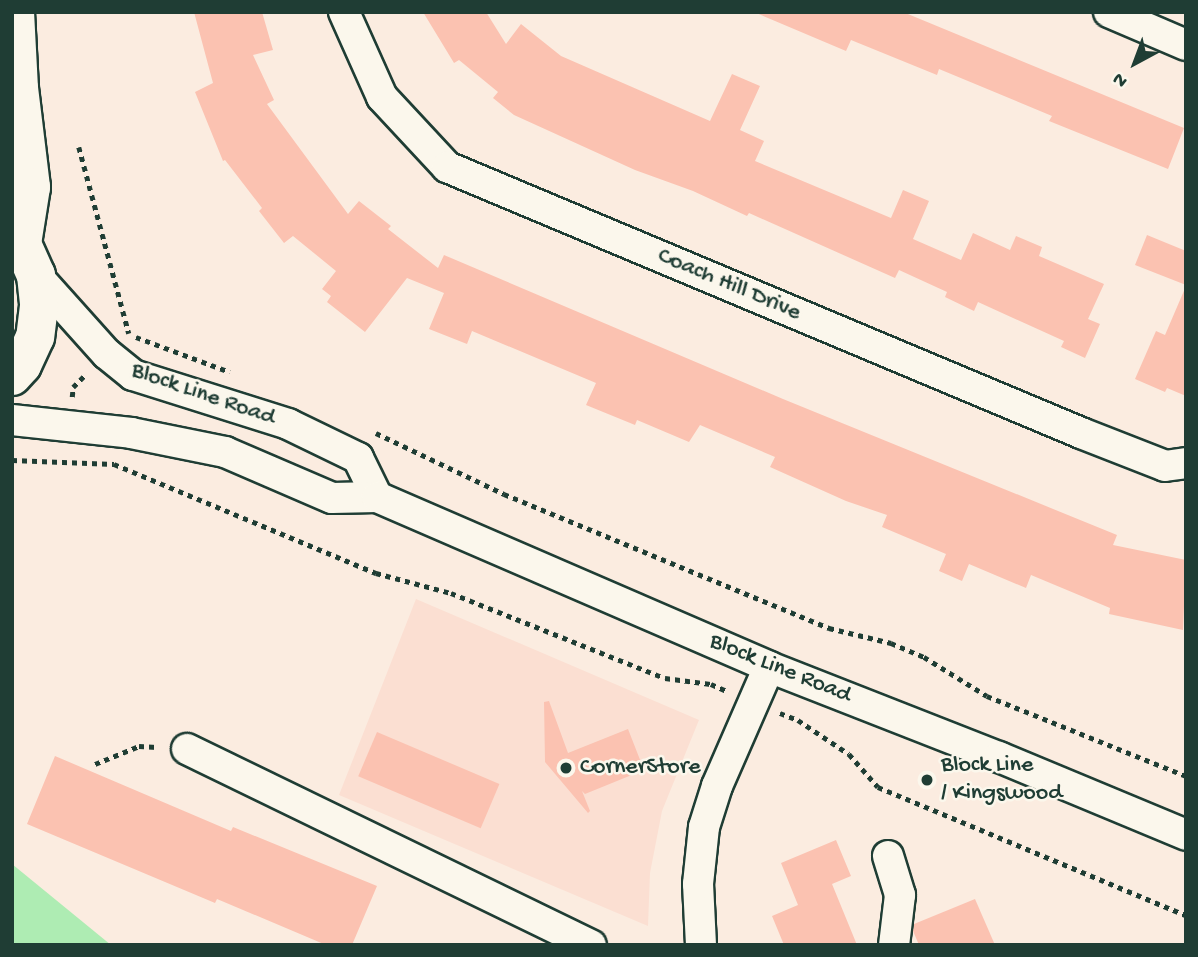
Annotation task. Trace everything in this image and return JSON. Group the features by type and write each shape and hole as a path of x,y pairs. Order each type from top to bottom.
{"main road":[{"path":"12,376 22,365 35,337 39,306 24,250 31,187 19,88 15,12"}],"street":[{"name":"Coach Hill Drive","path":"344,12 383,97 447,167 1082,433 1165,466 1186,463"},
{"path":"1109,12 1186,45"},
{"name":"Block Line Road","path":"24,250 107,354 134,375 288,424 358,458 377,497"},
{"name":"Block Line Road","path":"12,420 131,433 225,452 332,498 377,497 769,667 999,757 1186,835"},
{"path":"701,945 698,884 704,827 717,786 769,667"},
{"path":"187,749 591,945"},
{"path":"888,856 900,895 894,945"}],"path":[{"path":"79,146 130,335"},
{"path":"71,405 73,387 92,367"},
{"path":"12,460 114,464 376,573 451,593 665,678 711,684"},
{"path":"436,462 504,494 829,628 891,643 925,657 987,696 1186,776"},
{"path":"797,720 849,754 878,787 1186,915"},
{"path":"95,764 139,746 187,749"}],"shaded area":[{"path":"416,599 699,720 662,811 650,873 648,926 339,795"}],"green space":[{"path":"12,864 111,945 12,945"}],"building":[{"path":"194,12 262,12 273,50 253,55 274,100 267,104 348,214 359,201 391,226 388,229 438,268 444,255 783,399 1117,535 1113,545 1186,560 1183,630 1109,614 1110,608 1031,575 1026,588 969,564 962,581 939,571 946,554 882,527 887,515 846,501 770,467 775,457 700,425 689,442 637,420 635,425 586,405 596,383 472,331 467,344 429,329 444,293 407,278 365,332 327,302 331,296 322,289 336,271 293,236 284,243 259,211 262,208 225,160 223,161 195,92 213,83"},
{"path":"423,12 486,12 506,44 521,24 561,56 710,121 732,74 760,86 740,130 764,141 755,161 891,218 903,190 929,201 913,239 961,260 973,233 1010,250 1016,236 1042,247 1039,256 1104,284 1088,319 1100,324 1085,358 1061,347 1064,341 978,302 974,311 945,297 947,292 899,270 895,278 749,213 747,216 693,191 635,170 514,115 493,98 498,92 459,60 454,63"},
{"path":"754,12 903,12 1184,128 1168,169 1049,121 1052,116 939,69 937,75 851,40 846,51"},
{"path":"1147,235 1186,251 1186,285 1135,265"},
{"path":"1186,286 1186,396 1167,388 1165,392 1135,379 1156,331 1165,335"},
{"path":"549,701 568,753 628,729 644,770 585,794 582,791 590,811 588,813 545,762 544,702"},
{"path":"377,732 499,784 481,828 358,776"},
{"path":"55,756 231,831 233,827 377,886 352,945 326,945 217,899 215,903 27,824"},
{"path":"836,840 851,876 832,884 857,945 784,945 772,916 798,905 781,863"},
{"path":"975,899 995,945 919,945 913,931 914,924"}],"place":[{"name":"CornerStore","path":"566,768"},
{"name":"Block Line / Kingswood","path":"927,780"}]}
